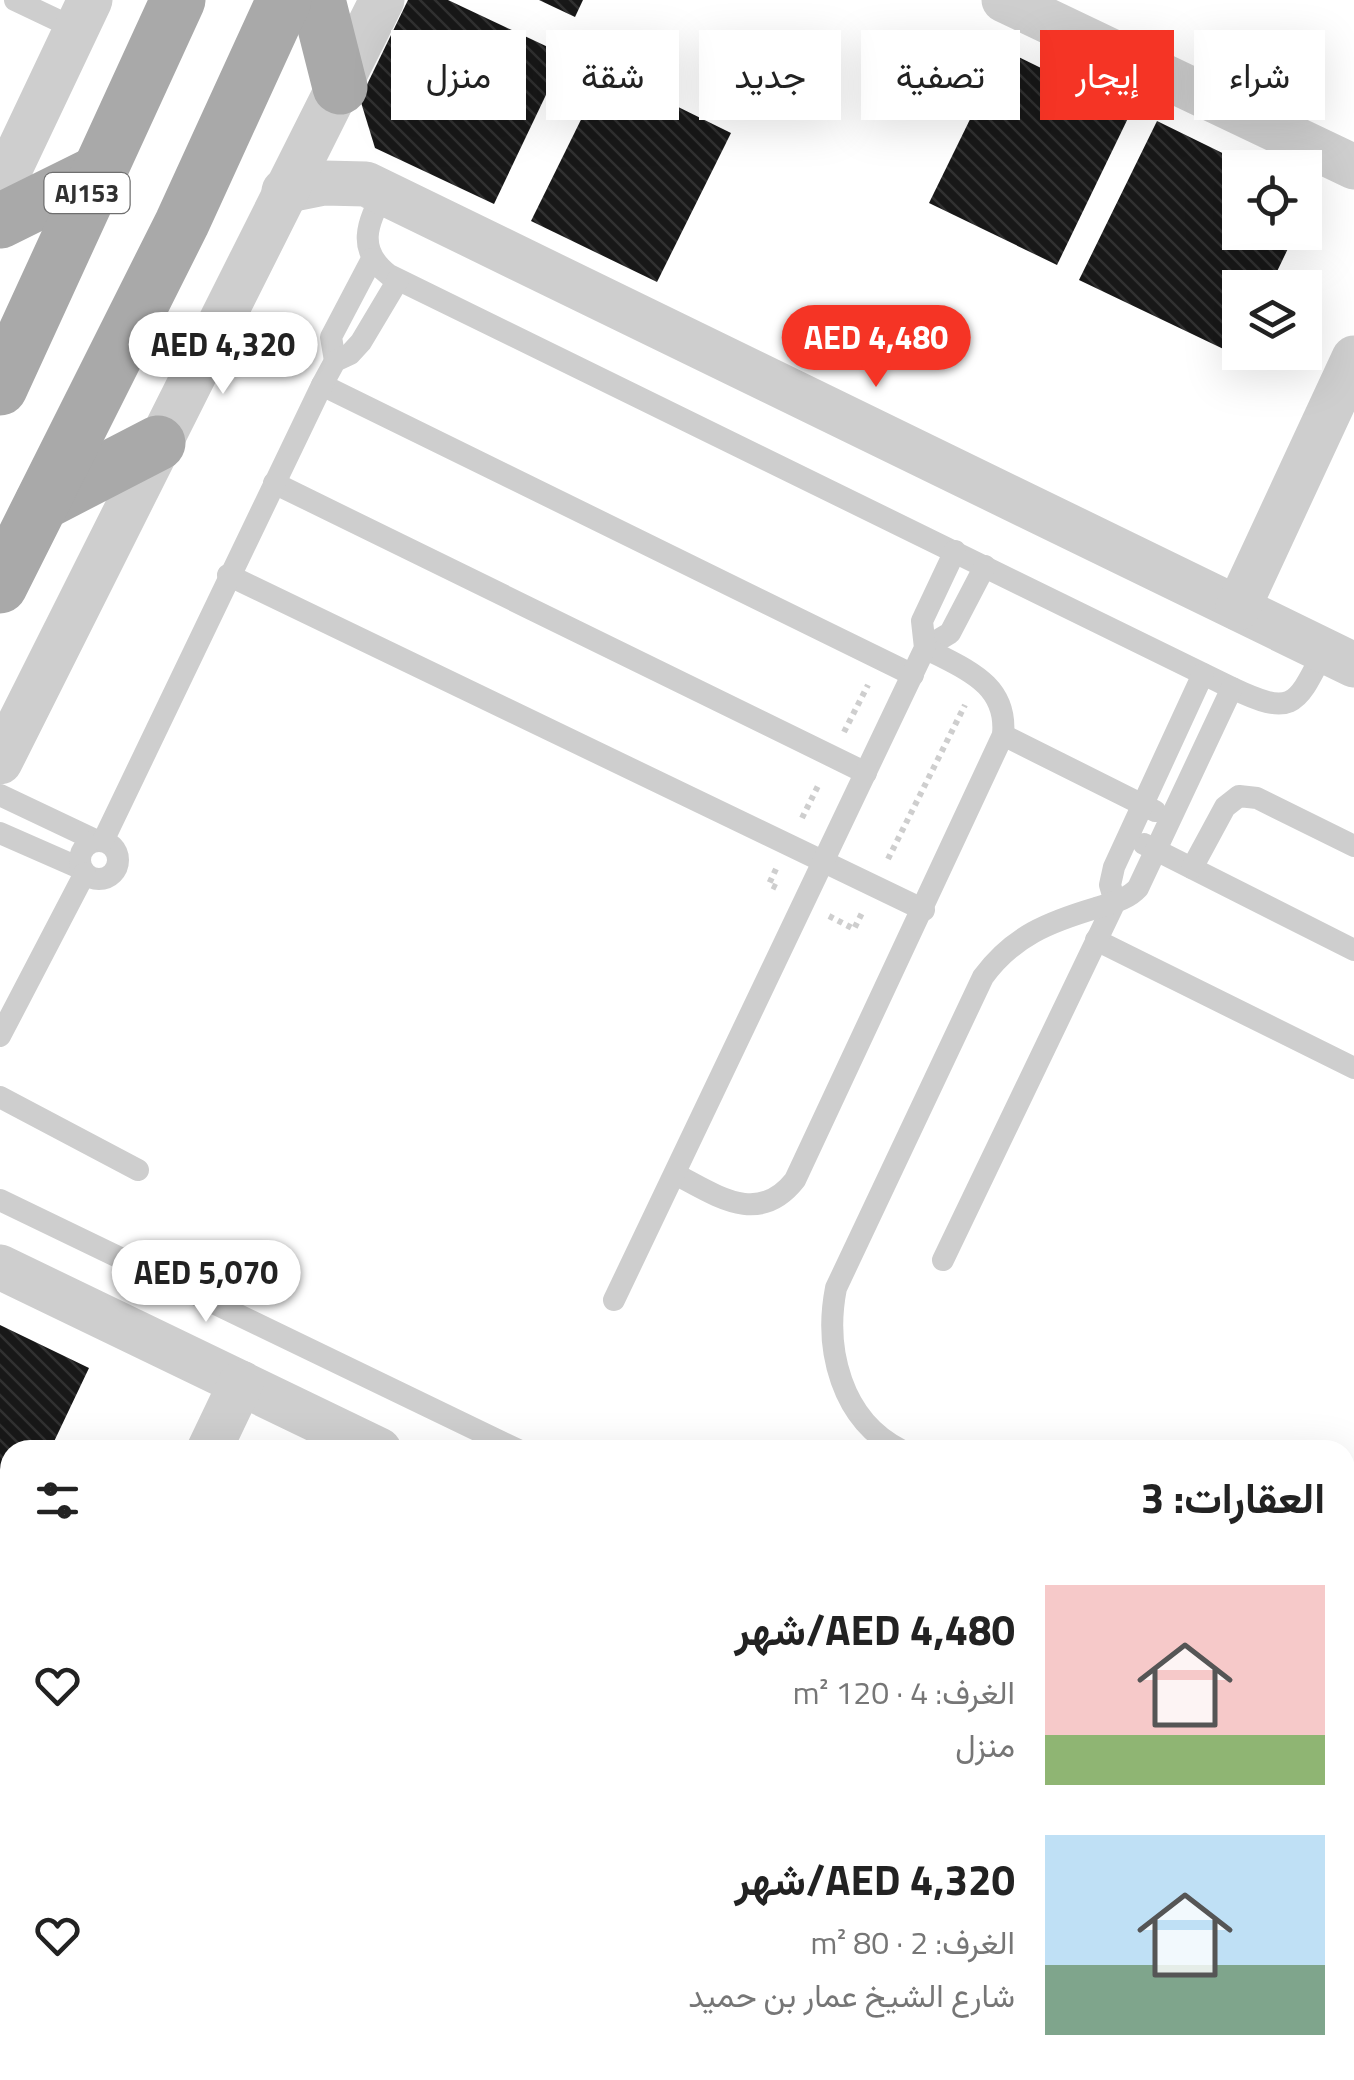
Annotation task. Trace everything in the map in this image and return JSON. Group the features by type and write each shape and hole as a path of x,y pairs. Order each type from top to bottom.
{"main road":[{"name":"AJ153","path":"0,388 178,0"},
{"path":"0,586 182,223 284,0"},
{"path":"318,0 332,104"},
{"path":"0,221 96,172"},
{"path":"42,502 158,444"}],"street":[{"path":"0,762 382,0"},
{"path":"1004,0 1354,168"},
{"path":"0,190 83,14"},
{"path":"332,104 340,154 375,188 1339,658"},
{"path":"284,191 324,183 375,188"},
{"path":"1238,608 1354,358"},
{"path":"0,1268 357,1440"},
{"path":"214,1440 241,1384"}],"lane":[{"path":"16,0 83,14"},
{"path":"375,188 366,233 372,260 398,280 1203,674 1269,705 1284,704 1296,698 1339,658"},
{"path":"335,361 331,337 372,260"},
{"path":"84,871 80,862 84,848 100,840 322,385 335,361 356,348 398,280"},
{"path":"322,385 913,675"},
{"path":"274,483 866,774"},
{"path":"614,1300 913,675 925,648 922,621 955,551"},
{"path":"925,648 950,634 985,566"},
{"path":"228,575 924,910"},
{"path":"674,1174 745,1205 774,1200 786,1191 795,1180 924,910 1003,735 1002,708 989,685 925,648"},
{"path":"943,1260 1114,902 1111,876 1203,674"},
{"path":"887,1440 870,1428 841,1382 831,1336 836,1288 983,976 1002,953 1027,933 1045,923 1114,902 1138,888 1232,688"},
{"path":"1003,735 1172,819"},
{"path":"0,795 100,840 116,849 119,856 114,872 100,879 0,833"},
{"path":"1192,868 1225,807 1239,796 1257,798 1354,846"},
{"path":"1128,836 1354,950"},
{"path":"0,1036 84,871"},
{"path":"1096,940 1354,1068"},
{"path":"0,1097 138,1170"},
{"path":"0,1200 497,1440"}],"building":[{"path":"408,0 448,0 512,30 393,30"},
{"path":"539,0 583,0 575,17"},
{"path":"391,35 391,120 526,120 526,37 546,46 546,95 494,204 375,148 360,99"},
{"path":"1020,58 1040,68 1040,120 1127,120 1057,265 929,203 970,120 1020,120"},
{"path":"679,107 731,133 657,282 531,221 581,120 679,120"},
{"path":"1157,121 1222,153 1222,250 1287,250 1278,270 1222,270 1222,348 1079,280"},
{"path":"0,1325 89,1368 55,1440 0,1440"}]}
